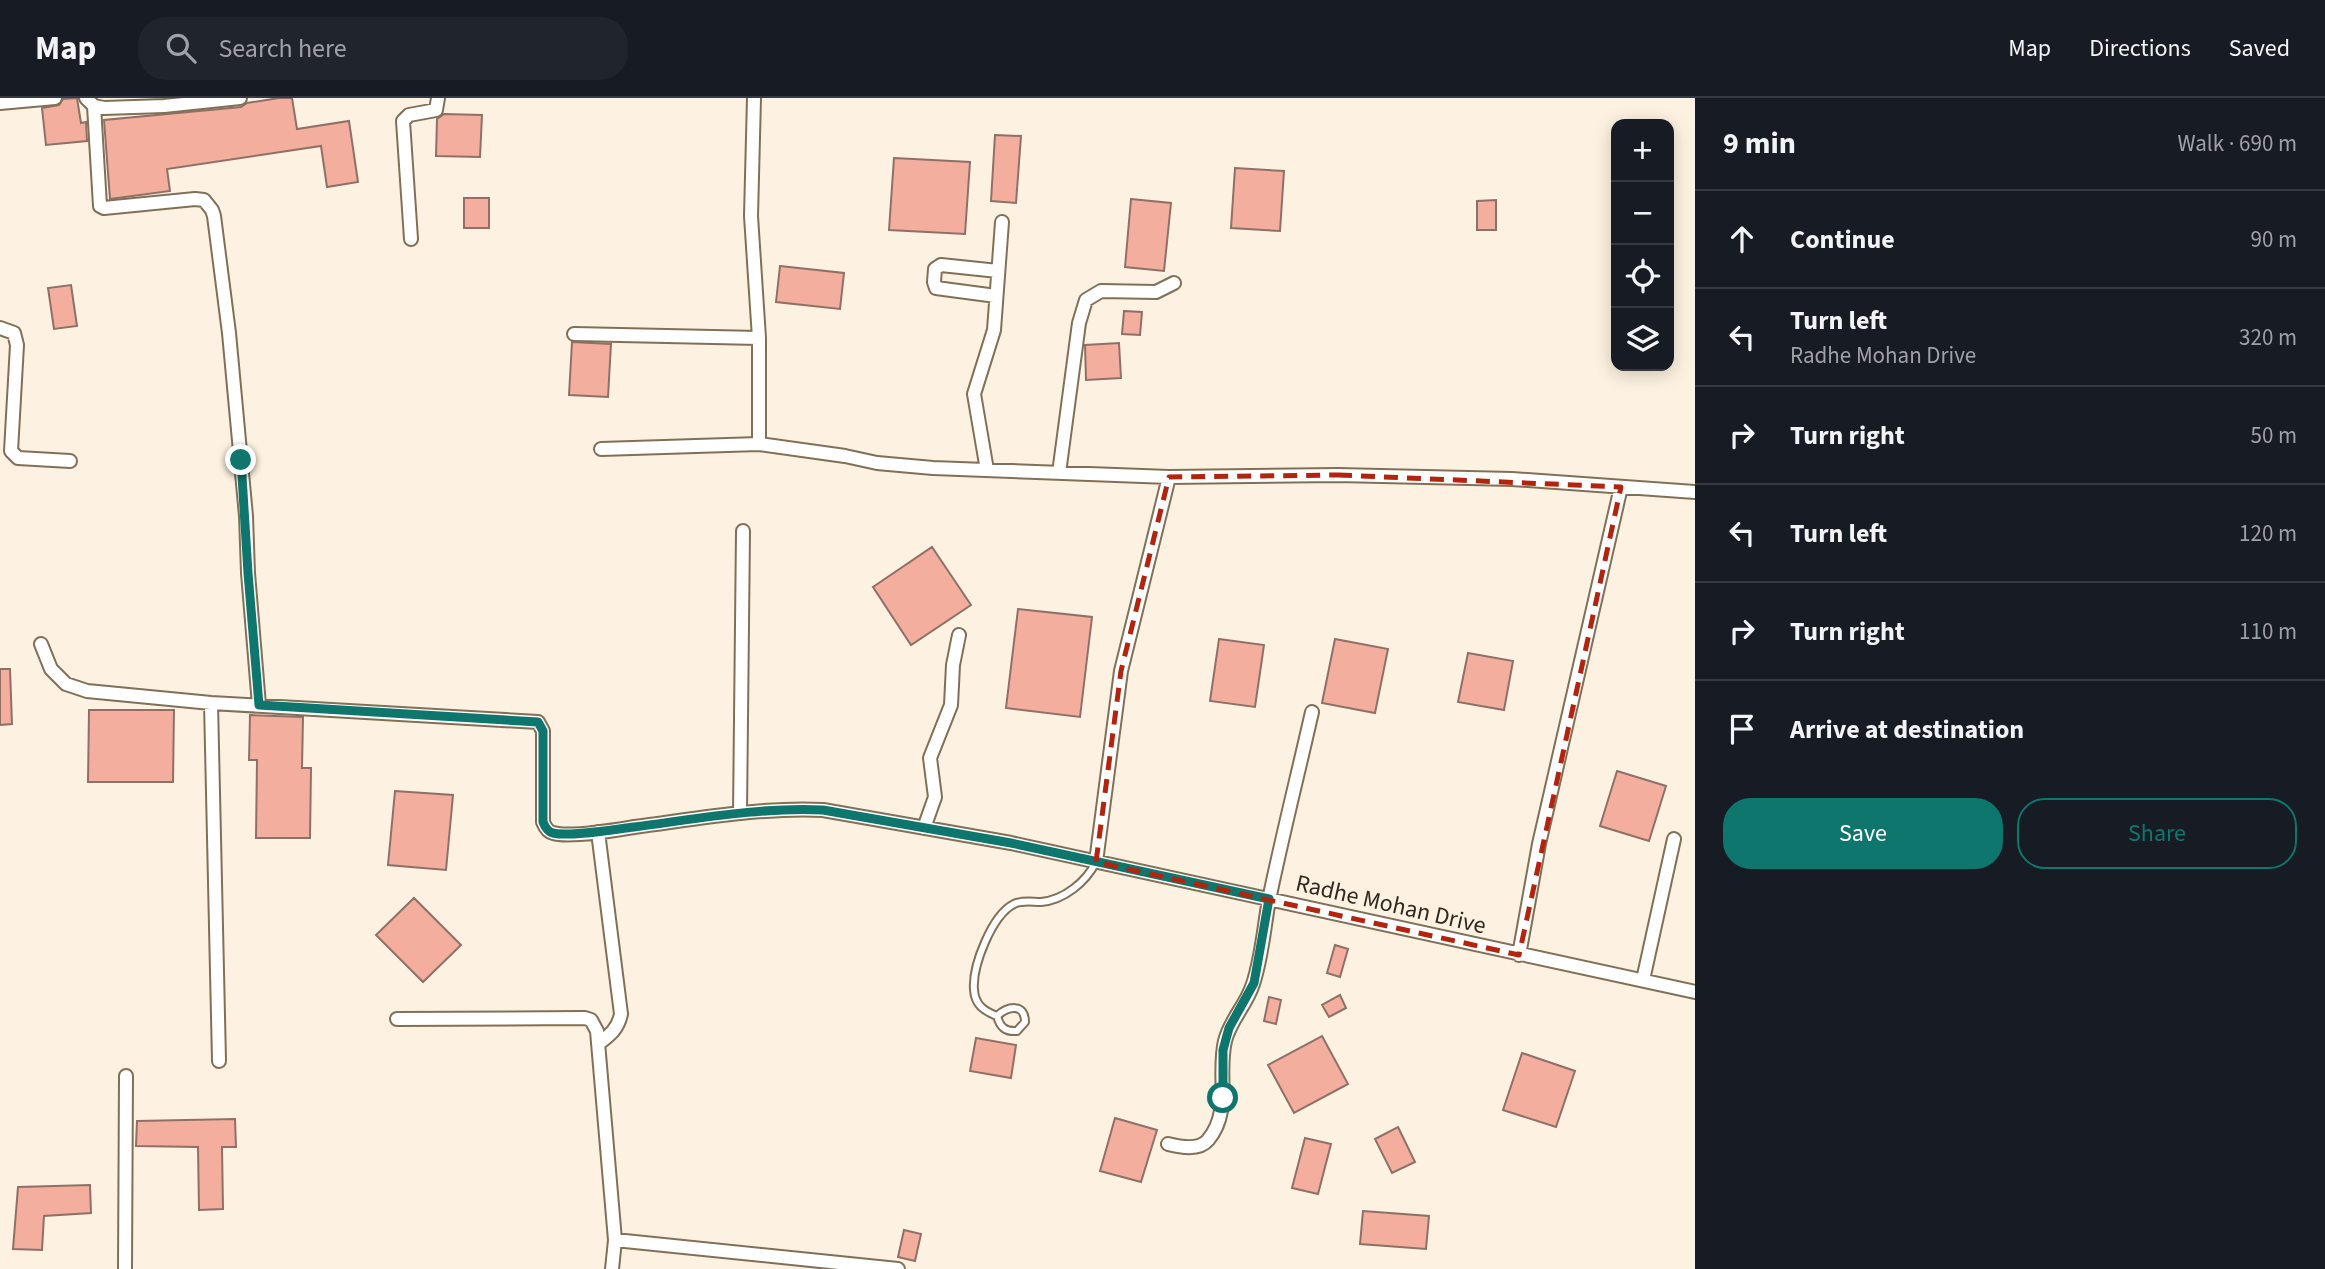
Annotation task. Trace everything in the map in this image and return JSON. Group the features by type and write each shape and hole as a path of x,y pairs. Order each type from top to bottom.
{"street":[{"path":"0,103 55,98"},
{"path":"41,644 48,666 66,684 77,688 211,703 259,705 239,438 223,281 212,210 204,200 195,199 104,208 100,206 90,102 104,108 164,106 240,98"},
{"path":"411,239 403,121 410,115 436,110 438,98"},
{"path":"754,98 751,216 759,338 759,444"},
{"path":"987,470 974,394 991,341 1002,222"},
{"path":"996,296 936,288 935,269 941,265 998,271"},
{"path":"1059,473 1079,323 1086,300 1101,291 1156,292 1174,283"},
{"path":"0,328 15,333 17,345 11,451 18,458 70,461"},
{"path":"574,334 759,338"},
{"path":"601,449 759,444 877,463 987,470 1169,477 1364,476 1512,479 1695,492"},
{"path":"1096,862 1121,671 1169,477"},
{"path":"1519,955 1539,844 1621,487"},
{"path":"740,813 743,531"},
{"path":"924,828 935,797 930,758 949,713 953,665 959,635"},
{"path":"211,703 219,1061"},
{"name":"Radhe Mohan Drive","path":"259,705 538,722 543,731 543,822 546,829 552,833 598,832 740,813 823,810 1011,843 1695,992"},
{"path":"1168,1144 1192,1147 1203,1144 1214,1131 1223,1098 1223,1050 1229,1028 1254,983 1269,899 1312,712"},
{"path":"598,832 621,1014 619,1025 598,1044"},
{"path":"1643,979 1674,839"},
{"path":"397,1018 591,1020 596,1027 598,1044 615,1240 612,1269"},
{"path":"125,1269 126,1076"},
{"path":"615,1240 898,1269"}],"lane":[{"path":"997,1016 1014,1007 1025,1015 1025,1022 1017,1031 1009,1032 1003,1028 997,1016 981,1008 974,995 976,964 1002,914 1015,904 1048,901 1075,887 1089,875 1096,862"}],"highlighted area":[{"path":"1338,475 1621,487 1519,955 1096,862 1121,671 1169,477"}],"building":[{"path":"77,98 81,123 86,122 87,141 46,145 42,108 59,105 63,99"},
{"path":"292,98 297,129 349,121 358,182 327,187 321,146 167,169 170,191 110,199 104,120 241,107 247,103"},
{"path":"444,114 482,115 480,157 436,156 437,119"},
{"path":"995,135 1021,136 1016,203 991,201"},
{"path":"894,158 970,162 965,234 889,230"},
{"path":"1235,168 1284,171 1280,231 1231,228"},
{"path":"464,198 489,198 489,228 464,228"},
{"path":"1131,199 1171,203 1164,271 1125,267"},
{"path":"1496,200 1496,230 1477,230 1477,201"},
{"path":"780,266 844,273 840,309 776,302"},
{"path":"71,285 77,326 54,329 48,288"},
{"path":"1124,311 1142,312 1140,335 1122,334"},
{"path":"572,342 611,344 608,397 569,395"},
{"path":"1119,343 1121,378 1086,380 1085,345"},
{"path":"932,547 971,605 911,645 873,587"},
{"path":"1018,609 1092,617 1080,717 1006,708"},
{"path":"1219,639 1264,645 1255,707 1210,701"},
{"path":"1335,639 1388,649 1375,713 1322,703"},
{"path":"1468,653 1513,661 1504,710 1458,702"},
{"path":"0,669 10,669 12,724 0,725"},
{"path":"89,710 174,710 173,782 88,782"},
{"path":"250,715 303,717 302,768 311,768 310,838 256,838 257,760 249,760"},
{"path":"1617,771 1666,786 1649,841 1600,826"},
{"path":"395,791 453,795 446,870 388,865"},
{"path":"414,898 461,945 423,982 376,935"},
{"path":"1335,945 1348,949 1340,977 1327,973"},
{"path":"1340,995 1346,1008 1329,1017 1322,1005"},
{"path":"1269,997 1281,1000 1276,1024 1264,1021"},
{"path":"1322,1036 1348,1084 1294,1113 1268,1065"},
{"path":"976,1038 1016,1045 1011,1078 970,1071"},
{"path":"1522,1053 1575,1071 1556,1127 1503,1110"},
{"path":"1115,1118 1157,1130 1141,1182 1100,1171"},
{"path":"235,1119 236,1147 222,1147 223,1209 199,1210 198,1147 136,1146 137,1121"},
{"path":"1398,1127 1415,1162 1392,1173 1375,1139"},
{"path":"1305,1138 1331,1144 1318,1194 1292,1188"},
{"path":"90,1185 91,1213 44,1216 42,1250 13,1249 18,1187"},
{"path":"1363,1211 1429,1216 1426,1249 1360,1244"},
{"path":"904,1230 921,1234 915,1261 898,1257"}],"route":[{"path":"241,460 259,705 538,722 543,728 543,822 546,829 552,833 598,832 740,813 823,810 1011,843 1269,899 1254,983 1229,1028 1223,1050 1223,1098"}]}
